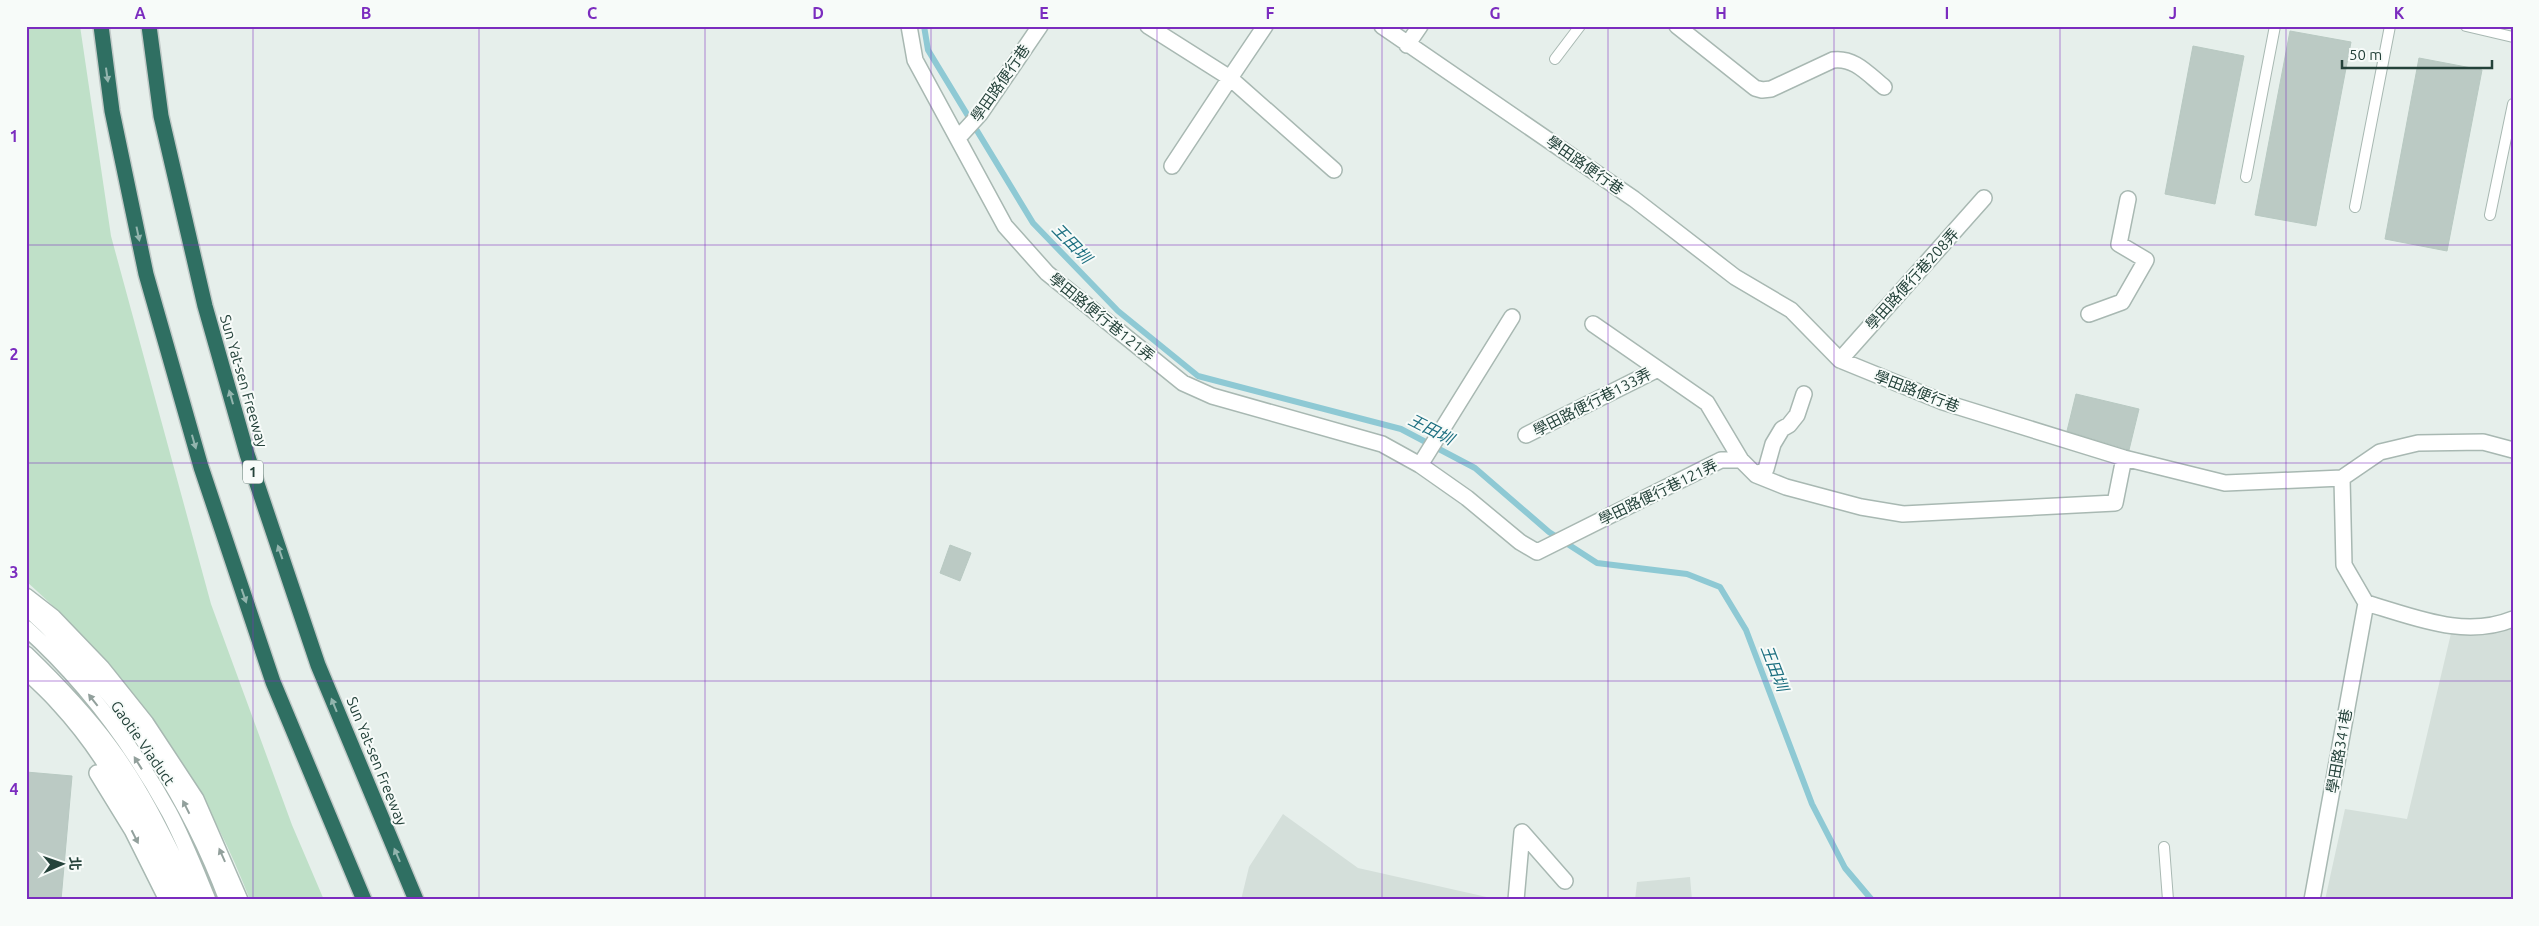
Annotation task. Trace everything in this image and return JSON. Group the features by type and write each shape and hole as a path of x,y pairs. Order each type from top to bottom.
{"highway":[{"path":"100,26 112,111 146,274 201,467 273,682 364,900"},
{"name":"Sun Yat-sen Freeway","path":"149,26 161,116 203,297 247,454 318,665 416,900"}],"street":[{"name":"學田路便行巷121弄","path":"909,26 915,60 1005,226 1047,273 1183,383 1212,396 1382,444 1420,465 1467,498 1520,542 1538,552 1721,460 1740,460"},
{"name":"學田路便行巷","path":"958,138 980,114 1040,26"},
{"path":"1148,26 1230,78 1334,170"},
{"path":"1172,166 1265,26"},
{"name":"學田路便行巷","path":"1382,26 1407,45 1634,199 1735,277 1791,310 1840,360 1944,402 2124,458 2225,483 2342,478"},
{"path":"1407,45 1420,26"},
{"path":"1677,26 1755,88 1762,90 1771,89 1833,60 1844,58 1851,60 1884,87"},
{"name":"學田路便行巷208弄","path":"1840,360 1984,198"},
{"path":"2089,314 2122,302 2146,260 2119,244 2128,199"},
{"path":"1420,465 1512,317"},
{"name":"學田路便行巷133弄","path":"1593,324 1707,403 1740,460"},
{"name":"學田路便行巷133弄","path":"1526,435 1658,369"},
{"path":"1756,475 1766,469 1773,444 1782,429 1789,425 1797,415 1804,394"},
{"path":"2513,450 2483,442 2418,443 2380,452 2342,478 2344,565 2366,603 2452,627 2493,627 2513,619"},
{"path":"1740,460 1756,475 1786,486 1852,504 1903,514 2115,503 2124,458"},
{"path":"28,598 53,617 102,668 146,723 196,799 240,900"},
{"name":"Gaotie Viaduct","path":"28,598 137,729 185,804 227,900"},
{"name":"學田路341巷","path":"2312,900 2366,603"},
{"name":"Gaotie Viaduct","path":"26,628 82,686 117,743 169,813 208,900"},
{"name":"Gaotie Viaduct","path":"26,654 117,743 195,900"},
{"path":"26,671 60,704 99,757 142,825 180,900"},
{"path":"26,684 54,712 92,763 132,830 167,900"},
{"path":"1516,900 1522,832 1565,881"}],"lane":[{"path":"1555,59 1580,26"},
{"path":"2246,177 2275,26"},
{"path":"2354,207 2390,26"},
{"path":"2466,26 2513,37"},
{"path":"2490,215 2513,104"},
{"path":"2164,847 2168,900"}],"shaded area":[{"path":"2453,625 2513,625 2513,900 2325,900 2345,809 2407,819"},
{"path":"1283,814 1358,868 1500,900 1241,900 1249,867"},
{"path":"1690,877 1692,900 1635,900 1637,882"}],"green space":[{"path":"26,26 80,26 111,236 211,604 292,825 324,900 250,900 231,854 209,810 157,727 128,688 96,651 26,581"}],"building":[{"path":"2290,31 2351,42 2316,226 2255,215"},
{"path":"2193,46 2244,56 2215,204 2165,194"},
{"path":"2419,58 2482,70 2447,251 2385,239"},
{"path":"2076,394 2139,409 2129,450 2067,431"},
{"path":"950,545 971,553 960,581 940,573"},
{"path":"26,772 72,776 61,900 26,900"}],"waterway":[{"name":"王田圳","path":"924,26 928,50 1033,223 1118,311 1198,376 1401,429 1475,468 1549,532 1597,563 1687,574 1720,587 1746,630 1812,804 1845,868 1872,900"}]}
